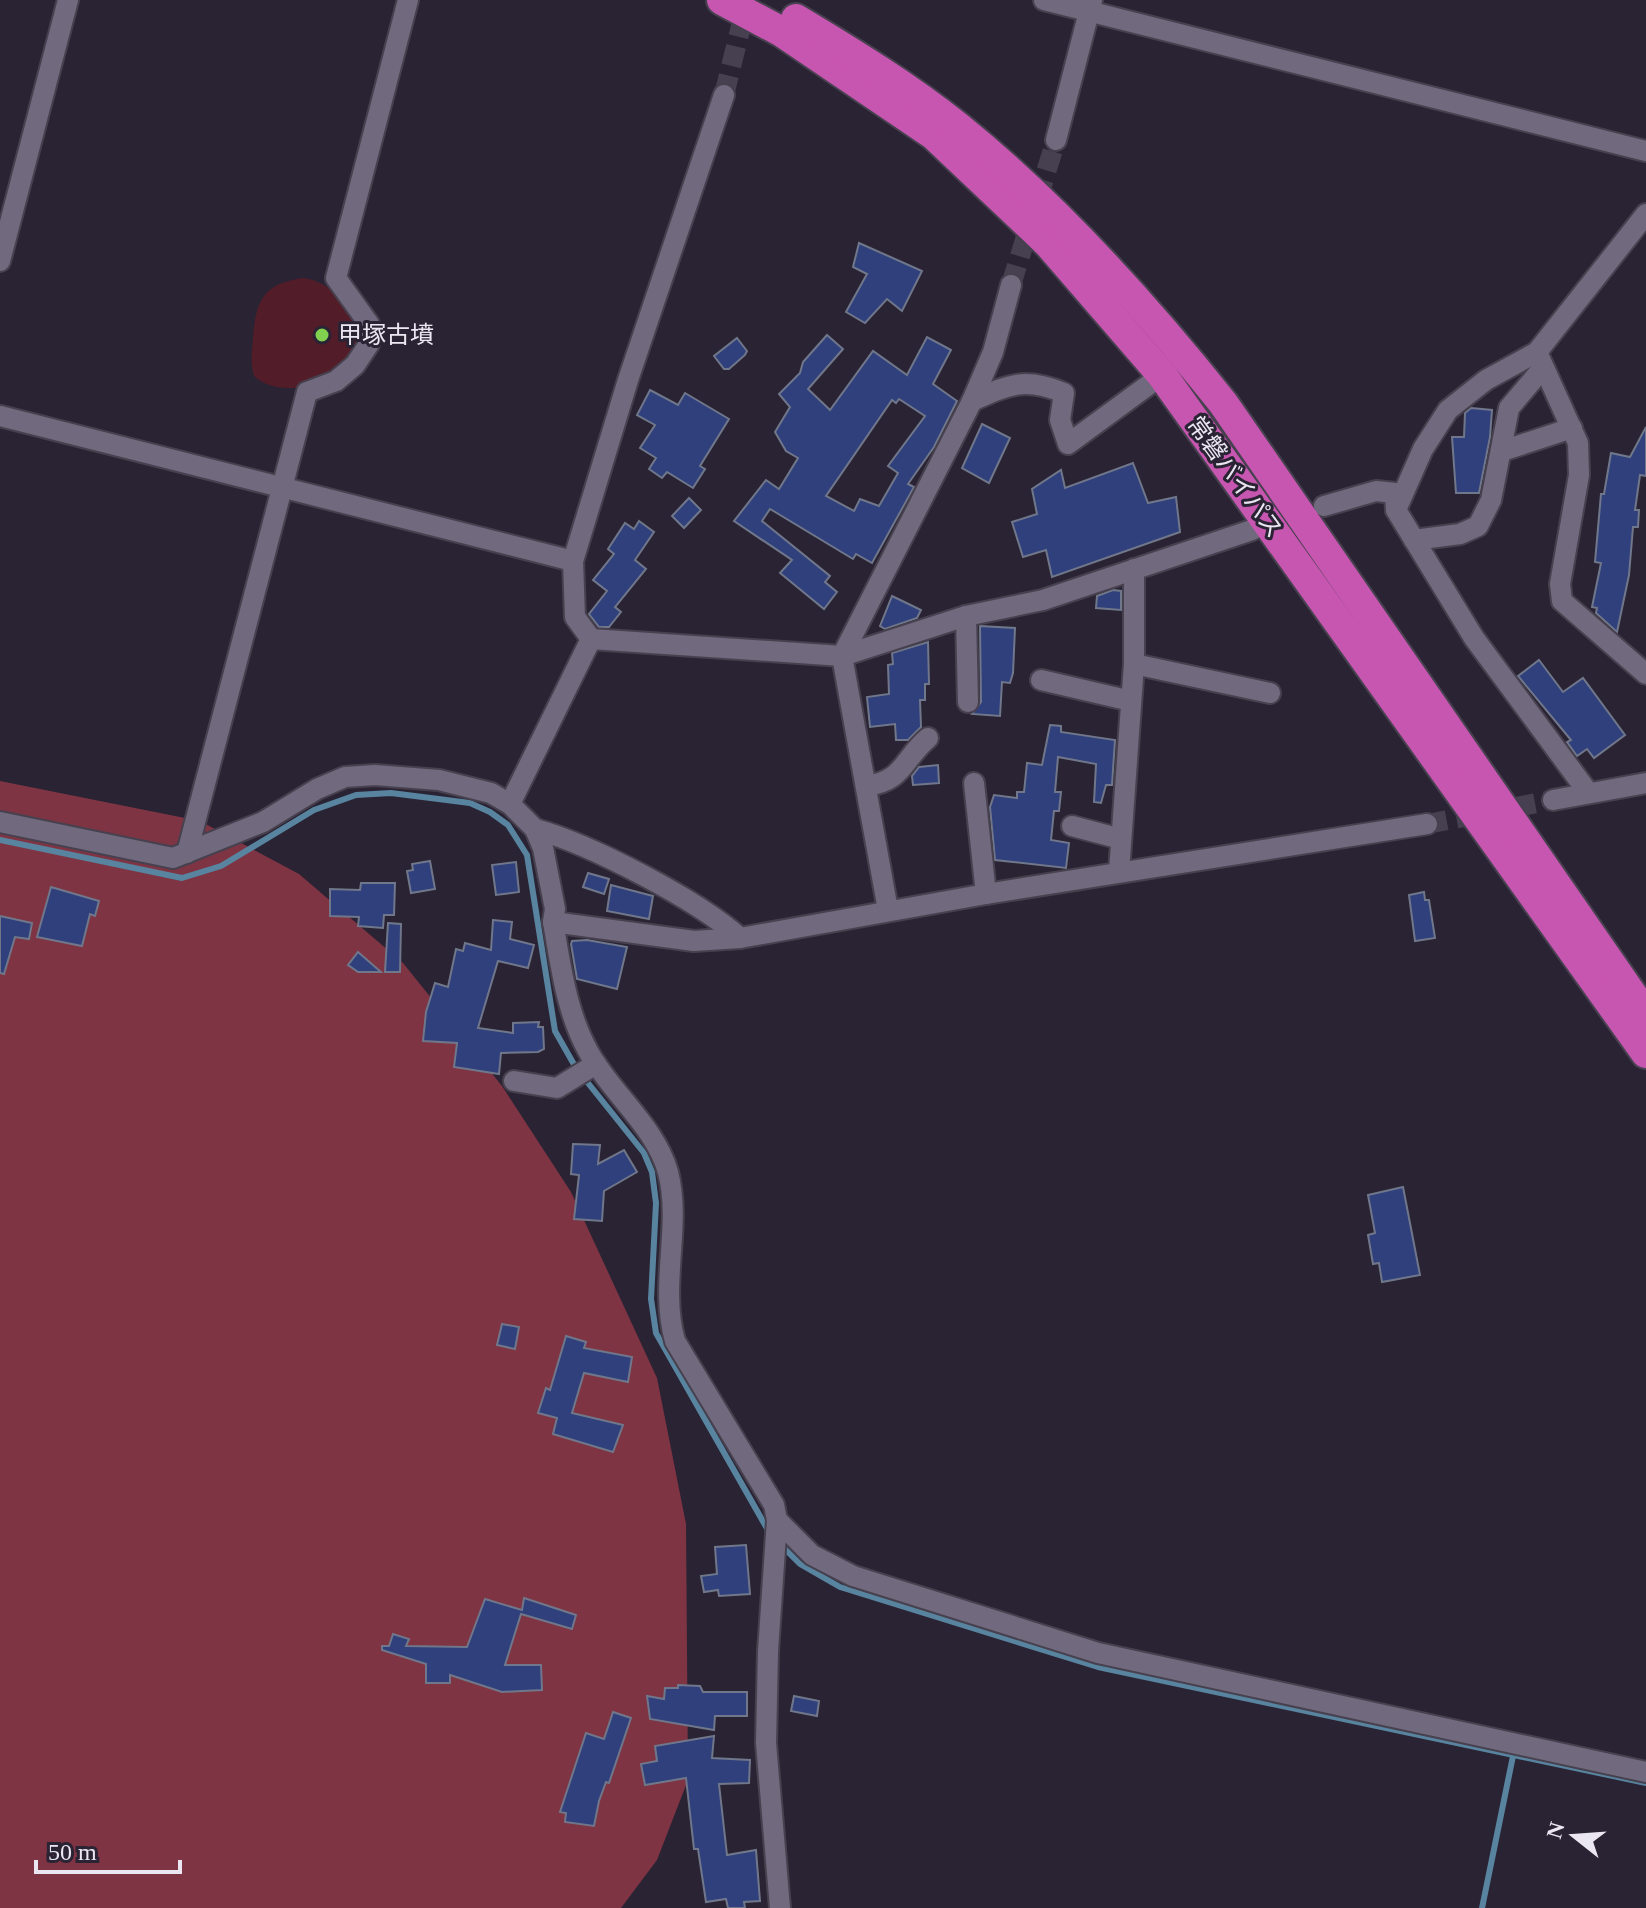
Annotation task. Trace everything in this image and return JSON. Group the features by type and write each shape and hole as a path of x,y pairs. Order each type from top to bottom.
{"highway":[{"path":"703,0 782,32"},
{"name":"常磐バイパス","path":"722,0 782,32 934,135 1048,243 1162,375 1646,1053"},
{"name":"常磐バイパス","path":"763,0 851,52 957,127 1062,221 1180,349 1276,479 1646,1015"},
{"path":"789,0 851,52"}],"street":[{"path":"0,261 68,0"},
{"path":"187,853 307,392 336,381 355,365 369,344 369,324 336,278 408,0"},
{"path":"1044,0 1090,6 1646,151"},
{"path":"1056,140 1090,6"},
{"path":"591,639 575,617 573,561 628,380 724,95"},
{"path":"1414,540 1460,534 1478,526 1491,500 1509,408 1539,361 1646,214"},
{"path":"888,910 842,656 972,401 993,352 1011,285"},
{"path":"1539,361 1578,443 1579,475 1560,584 1562,601 1646,674"},
{"path":"1396,510 1423,449 1448,410 1486,380 1539,361"},
{"path":"972,401 995,391 1036,381 1064,393 1060,420 1068,444 1162,375"},
{"path":"0,416 573,561"},
{"path":"1502,451 1572,428"},
{"path":"1324,506 1376,491 1395,493 1396,510 1474,638 1587,791"},
{"path":"591,639 842,656 966,616 1043,600 1252,530"},
{"path":"1119,872 1134,664 1134,569"},
{"path":"966,616 968,702"},
{"path":"510,804 591,639"},
{"path":"1134,664 1270,693"},
{"path":"1041,680 1131,701"},
{"path":"866,786 884,784 896,777 928,738"},
{"path":"0,822 173,858 263,822 317,789 345,777 375,775 439,780 491,793 510,804 535,829 543,848 555,909 553,922 587,1071 661,1153 668,1175 672,1214 667,1313 675,1341 774,1505 777,1532 768,1651 766,1743 780,1908"},
{"path":"974,783 986,894"},
{"path":"1553,800 1587,791 1646,783"},
{"path":"553,922 694,941 740,938 888,910 1427,824"},
{"path":"1072,826 1121,839"},
{"path":"535,829 564,837 716,916 740,938"},
{"path":"514,1081 548,1089 587,1071"},
{"path":"777,1532 853,1576 1098,1653 1646,1772"}],"shaded area":[{"path":"303,278 324,285 341,299 364,338 347,365 338,373 301,387 276,387 254,376 252,357 256,313 270,290"},
{"path":"0,781 200,821 299,874 403,963 502,1086 571,1192 657,1378 686,1524 688,1780 657,1860 621,1908 0,1908"}],"building":[{"path":"859,243 922,271 902,311 887,299 865,323 846,312 867,274 853,267"},
{"path":"827,335 843,349 808,389 830,410 873,351 907,375 927,337 951,350 933,384 957,401 934,447 908,484 914,487 872,563 856,554 853,559 770,509 762,521 830,576 825,582 837,592 824,609 780,573 792,560 734,521 766,480 779,489 798,458 786,451 775,432 790,407 779,394 800,373 803,362","holes":["899,399 925,416 888,466 898,473 879,506 860,499 854,511 826,496 892,400 896,403"]},
{"path":"737,338 747,351 729,369 724,369 714,356"},
{"path":"650,390 678,405 685,393 729,419 700,466 705,469 693,488 667,472 662,478 649,469 656,458 640,448 655,425 637,415"},
{"path":"1471,408 1492,410 1490,437 1479,493 1456,493 1452,437 1464,437 1465,413"},
{"path":"982,424 1010,438 989,483 962,468"},
{"path":"1646,427 1646,476 1640,475 1635,510 1639,510 1638,527 1633,527 1629,575 1617,632 1596,613 1597,608 1592,607 1601,563 1595,562 1601,494 1604,494 1611,453 1630,457"},
{"path":"1133,463 1148,503 1176,497 1180,532 1052,577 1046,550 1023,557 1012,522 1037,514 1032,489 1061,470 1065,488"},
{"path":"689,498 701,510 684,528 672,516"},
{"path":"639,521 654,532 635,560 646,569 615,607 621,612 609,627 599,627 589,614 607,591 593,580 614,554 608,549 625,523 634,529"},
{"path":"1113,590 1121,591 1121,610 1096,608 1097,596"},
{"path":"892,596 921,610 917,618 885,629 880,626"},
{"path":"980,626 1015,628 1013,673 1010,683 1002,682 1000,716 972,714 981,702"},
{"path":"928,642 929,684 925,684 925,700 920,700 921,727 908,740 896,740 895,724 870,727 867,697 889,694 888,665 893,664 892,653"},
{"path":"1539,660 1563,692 1583,678 1625,735 1594,758 1587,749 1577,756 1567,742 1571,740 1518,676"},
{"path":"1050,725 1061,726 1061,732 1115,740 1112,785 1106,785 1101,803 1094,802 1096,764 1058,757 1055,792 1061,792 1059,811 1054,811 1051,840 1069,843 1066,868 995,860 990,807 994,795 1017,798 1017,792 1024,792 1027,763 1042,765"},
{"path":"938,765 939,783 913,785 912,776 919,767"},
{"path":"430,861 435,889 411,893 407,871 413,870 412,864"},
{"path":"516,862 519,892 496,895 492,865"},
{"path":"588,873 609,879 604,894 583,887"},
{"path":"361,883 395,883 394,915 384,915 383,928 358,926 359,917 330,916 330,889 360,890"},
{"path":"611,885 653,896 649,919 607,911"},
{"path":"51,887 99,901 95,916 90,914 82,946 37,937"},
{"path":"1424,892 1425,900 1429,900 1435,938 1415,941 1409,895"},
{"path":"0,916 32,923 29,939 15,937 4,974 0,973"},
{"path":"493,920 512,922 510,939 534,945 528,968 498,961 478,1028 513,1033 513,1023 539,1022 538,1027 543,1027 544,1049 538,1052 501,1053 499,1074 454,1067 457,1043 423,1041 426,1012 435,983 448,987 456,949 463,951 465,943 491,950"},
{"path":"388,923 401,924 400,972 385,972"},
{"path":"587,940 627,947 617,989 577,979 571,944 572,941"},
{"path":"358,952 381,972 358,972 348,965"},
{"path":"573,1144 600,1145 598,1164 624,1150 637,1172 604,1191 602,1221 574,1219 579,1175 571,1174"},
{"path":"1403,1187 1420,1275 1382,1282 1379,1263 1373,1264 1368,1235 1375,1233 1368,1195"},
{"path":"502,1324 519,1327 515,1349 497,1345"},
{"path":"566,1336 586,1342 584,1348 632,1357 628,1382 584,1373 572,1413 623,1425 613,1452 553,1434 557,1418 538,1413 546,1388 550,1390"},
{"path":"746,1545 750,1594 719,1596 718,1590 704,1592 701,1576 717,1574 715,1547"},
{"path":"524,1598 576,1615 572,1629 521,1614 505,1665 541,1665 542,1690 502,1692 450,1675 450,1683 426,1683 426,1664 382,1650 382,1646 389,1646 393,1634 409,1639 406,1646 467,1647 485,1599 522,1610"},
{"path":"678,1685 700,1686 703,1692 747,1692 747,1716 715,1716 714,1730 650,1719 647,1696 664,1699 665,1688 678,1688"},
{"path":"794,1696 819,1701 817,1716 791,1711"},
{"path":"613,1712 631,1718 609,1783 606,1782 599,1801 594,1826 565,1822 566,1813 560,1812 586,1733 604,1739"},
{"path":"714,1736 712,1758 750,1760 749,1783 719,1784 727,1855 756,1850 760,1901 744,1902 745,1908 728,1908 726,1899 706,1902 698,1849 694,1849 686,1778 645,1785 641,1764 657,1761 655,1746"}],"waterway":[{"path":"0,840 182,878 221,866 314,810 356,795 391,793 470,803 508,825 527,855 555,1031 576,1068 644,1153 652,1172 656,1203 651,1299 656,1333 769,1532"},
{"path":"779,1543 800,1564 840,1587 1098,1667 1646,1783"},
{"path":"1482,1908 1513,1756"}],"tunnel":[{"path":"724,95 747,2"},
{"path":"1011,285 1056,140"},
{"path":"1427,824 1553,800"}],"place":[{"name":"甲塚古墳","path":"322,335"}]}
